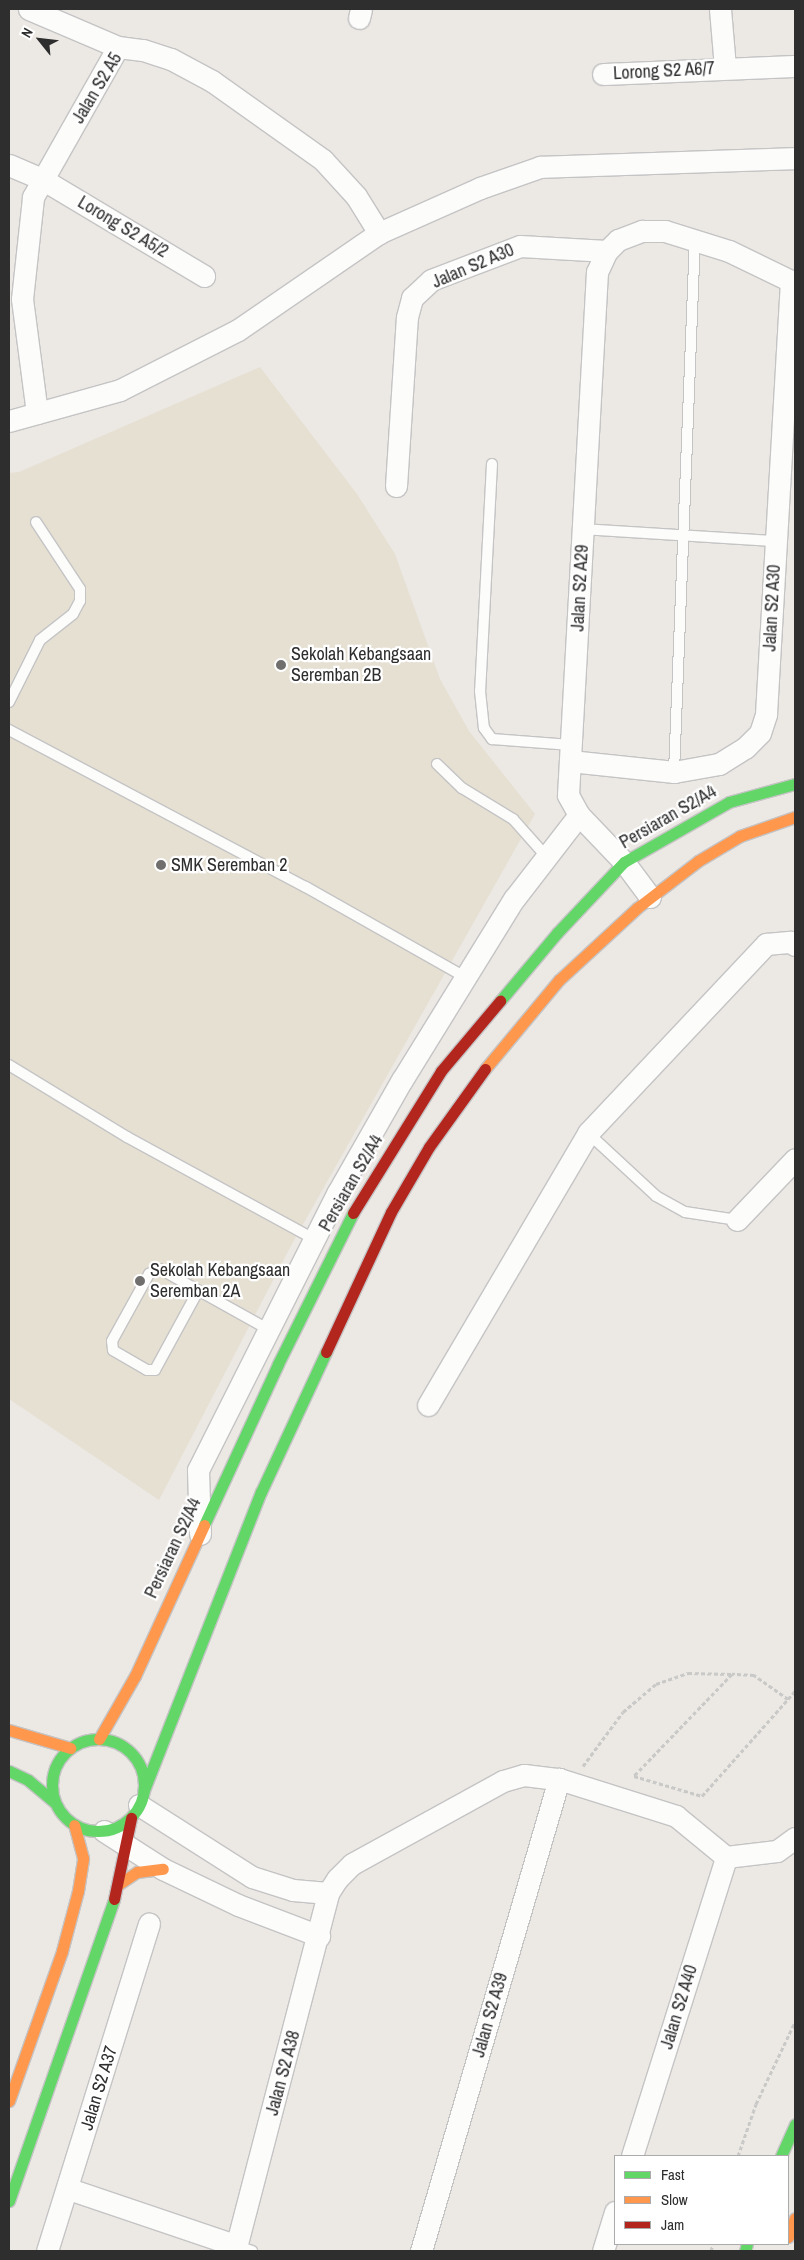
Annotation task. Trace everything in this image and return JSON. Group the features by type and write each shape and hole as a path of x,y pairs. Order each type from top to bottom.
{"main road":[{"name":"Persiaran S2/A4","path":"99,1739 135,1676 334,1250 374,1176 441,1071 557,933 624,862 678,828 729,802 795,784"},
{"path":"74,1825 104,1831 118,1827 138,1804 261,1492 391,1212 429,1147 493,1058 560,980 650,898 698,861 740,836 795,817"},
{"path":"9,1730 70,1748 99,1739 114,1742 127,1749 143,1775 119,1884 9,2201"},
{"path":"54,1803 51,1788 53,1773 70,1748"},
{"path":"9,1771 28,1780 54,1803 74,1825 82,1858 78,1891 62,1951 9,2101"},
{"path":"119,1884 137,1872 163,1869"},
{"path":"781,2155 795,2124"},
{"path":"789,2234 795,2218"},
{"path":"793,2251 795,2237"}],"street":[{"path":"29,9 118,46"},
{"path":"720,9 725,67"},
{"name":"Jalan S2 A5","path":"38,413 16,299 29,217 42,179 118,46 143,50 172,59 212,81 323,160 343,180 379,233"},
{"name":"Lorong S2 A6/7","path":"603,74 725,67 795,66"},
{"path":"9,421 120,390 238,330 379,233 480,188 540,167 795,158"},
{"name":"Lorong S2 A5/2","path":"9,165 42,179 204,276"},
{"path":"607,251 618,240 642,231 665,231 695,238 793,282"},
{"name":"Jalan S2 A30","path":"396,486 407,317 412,298 431,280 520,246 607,251"},
{"name":"Jalan S2 A29","path":"607,251 597,272 568,795 579,815 624,862 650,898"},
{"name":"Jalan S2 A30","path":"570,753 674,772 718,764 745,748 760,733 766,714 793,282"},
{"path":"200,1534 198,1470 314,1239 397,1089 465,977 545,855 579,815"},
{"path":"428,1404 588,1133 766,944 791,942 795,945"},
{"path":"737,1220 795,1158"},
{"path":"314,1239 334,1250"},
{"path":"138,1804 252,1877 293,1890 328,1894 352,1864 503,1781 524,1775 565,1781 676,1816 726,1857 777,1851 795,1838"},
{"name":"Jalan S2 A39","path":"421,2251 565,1781"},
{"path":"104,1831 163,1869 238,1905 319,1936"},
{"name":"Jalan S2 A40","path":"632,2155 726,1857"},
{"name":"Jalan S2 A38","path":"242,2250 328,1894"},
{"name":"Jalan S2 A37","path":"47,2251 69,2189 149,1924"},
{"path":"69,2189 242,2250"},
{"path":"603,2251 614,2215"}],"lane":[{"path":"674,772 695,238"},
{"path":"492,464 480,691 484,728 492,739 570,753"},
{"path":"9,702 40,640 73,614 80,601 80,589 36,522"},
{"path":"583,529 684,537 776,541"},
{"path":"9,730 306,887 465,977"},
{"path":"436,764 462,788 513,819 545,855"},
{"path":"9,1065 127,1137 314,1239"},
{"path":"588,1133 656,1196 686,1212 737,1220"},
{"path":"198,1290 155,1370 147,1370 113,1350 112,1341 154,1271 160,1270 198,1290 268,1329"}],"path":[{"path":"565,1781 623,1712 656,1684 688,1673 754,1675 788,1699"},
{"path":"732,1674 634,1776 702,1796 795,1691"},
{"path":"738,2155 756,2104 795,2022"}],"shaded area":[{"path":"260,367 357,494 395,554 440,679 469,731 535,814 293,1242 159,1500 9,1399 9,473 19,472"}],"traffic: fast":[{"path":"500,1001 557,933 624,862 729,802 795,784"},
{"path":"204,1525 278,1364 353,1213"},
{"path":"144,1790 261,1492 326,1352"},
{"path":"98,1739 116,1742 131,1752 141,1767 144,1785 141,1803 131,1818 116,1828 98,1831 80,1828 65,1818 55,1803 52,1785 55,1767 65,1752 80,1742 98,1739"},
{"path":"9,1771 28,1780 55,1803"},
{"path":"9,2201 114,1899"},
{"path":"781,2155 795,2124"},
{"path":"745,2251 747,2245"}],"traffic: slow":[{"path":"485,1069 559,980 637,908 698,861 740,836 795,817"},
{"path":"99,1739 135,1676 204,1525"},
{"path":"9,1730 70,1748"},
{"path":"9,2101 62,1951 78,1891 83,1858 74,1825"},
{"path":"119,1884 137,1872 163,1869"},
{"path":"789,2234 795,2218"}],"traffic: jam":[{"path":"353,1213 441,1071 500,1001"},
{"path":"326,1352 391,1212 429,1147 485,1069"},
{"path":"114,1899 131,1818"}],"place":[{"name":"Sekolah Kebangsaan Seremban 2B","path":"281,665"},
{"name":"SMK Seremban 2","path":"161,865"},
{"name":"Sekolah Kebangsaan Seremban 2A","path":"140,1281"}]}
